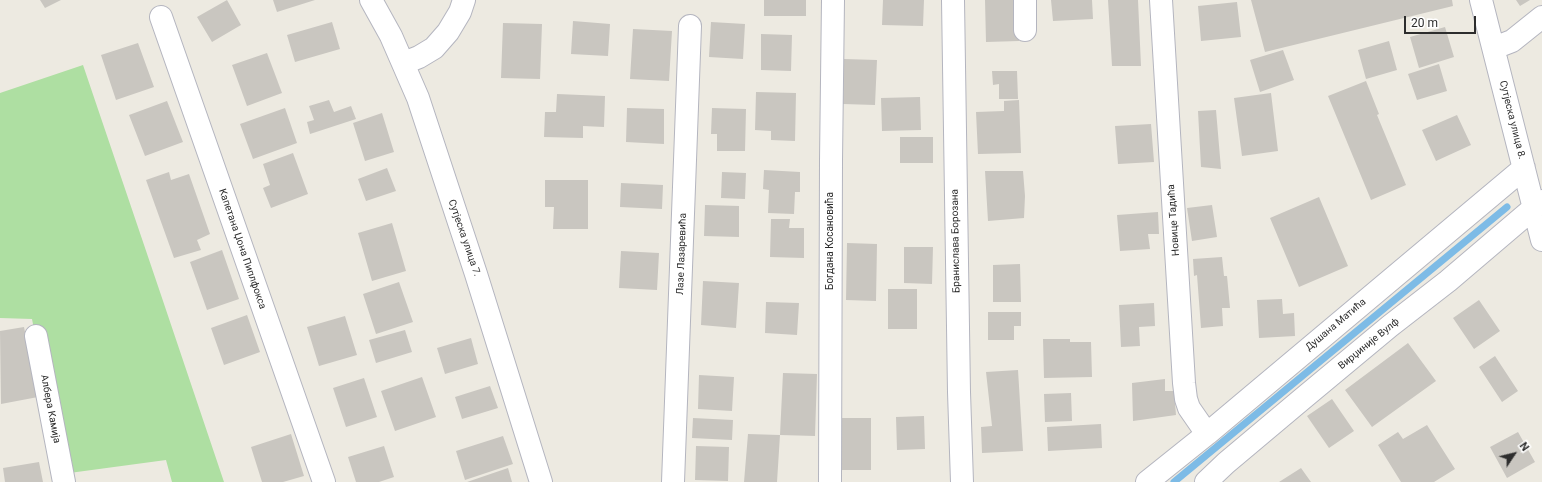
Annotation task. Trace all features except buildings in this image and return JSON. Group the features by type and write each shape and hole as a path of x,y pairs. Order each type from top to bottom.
{"street":[{"name":"Сутјеска улица 7.","path":"371,0 404,64 418,98 476,274 541,482"},
{"path":"404,64 434,48 448,32 460,12 464,0"},
{"name":"Богдана Косановића","path":"830,482 830,162 833,0"},
{"name":"Бранислава Борозана","path":"953,0 958,384 962,482"},
{"path":"1025,0 1025,30"},
{"name":"Новице Тадића","path":"1161,0 1184,383 1189,408 1207,434"},
{"name":"Сутјеска улица 8.","path":"1481,0 1524,168 1538,205 1542,240"},
{"name":"Капетана Џона Пиплфокса","path":"161,17 324,482"},
{"path":"1494,48 1512,41 1542,17"},
{"name":"Лазе Лазаревића","path":"673,482 690,26"},
{"name":"Душана Матића","path":"1147,482 1207,434 1524,168"},
{"name":"Вирџиније Вулф","path":"1206,482 1284,414 1390,326 1448,281 1538,205"},
{"name":"Албера Камија","path":"36,336 64,482"}],"green space":[{"path":"83,65 224,482 172,482 166,460 62,474 32,319 0,318 0,93"}],"waterway":[{"path":"1174,482 1507,207"}]}
